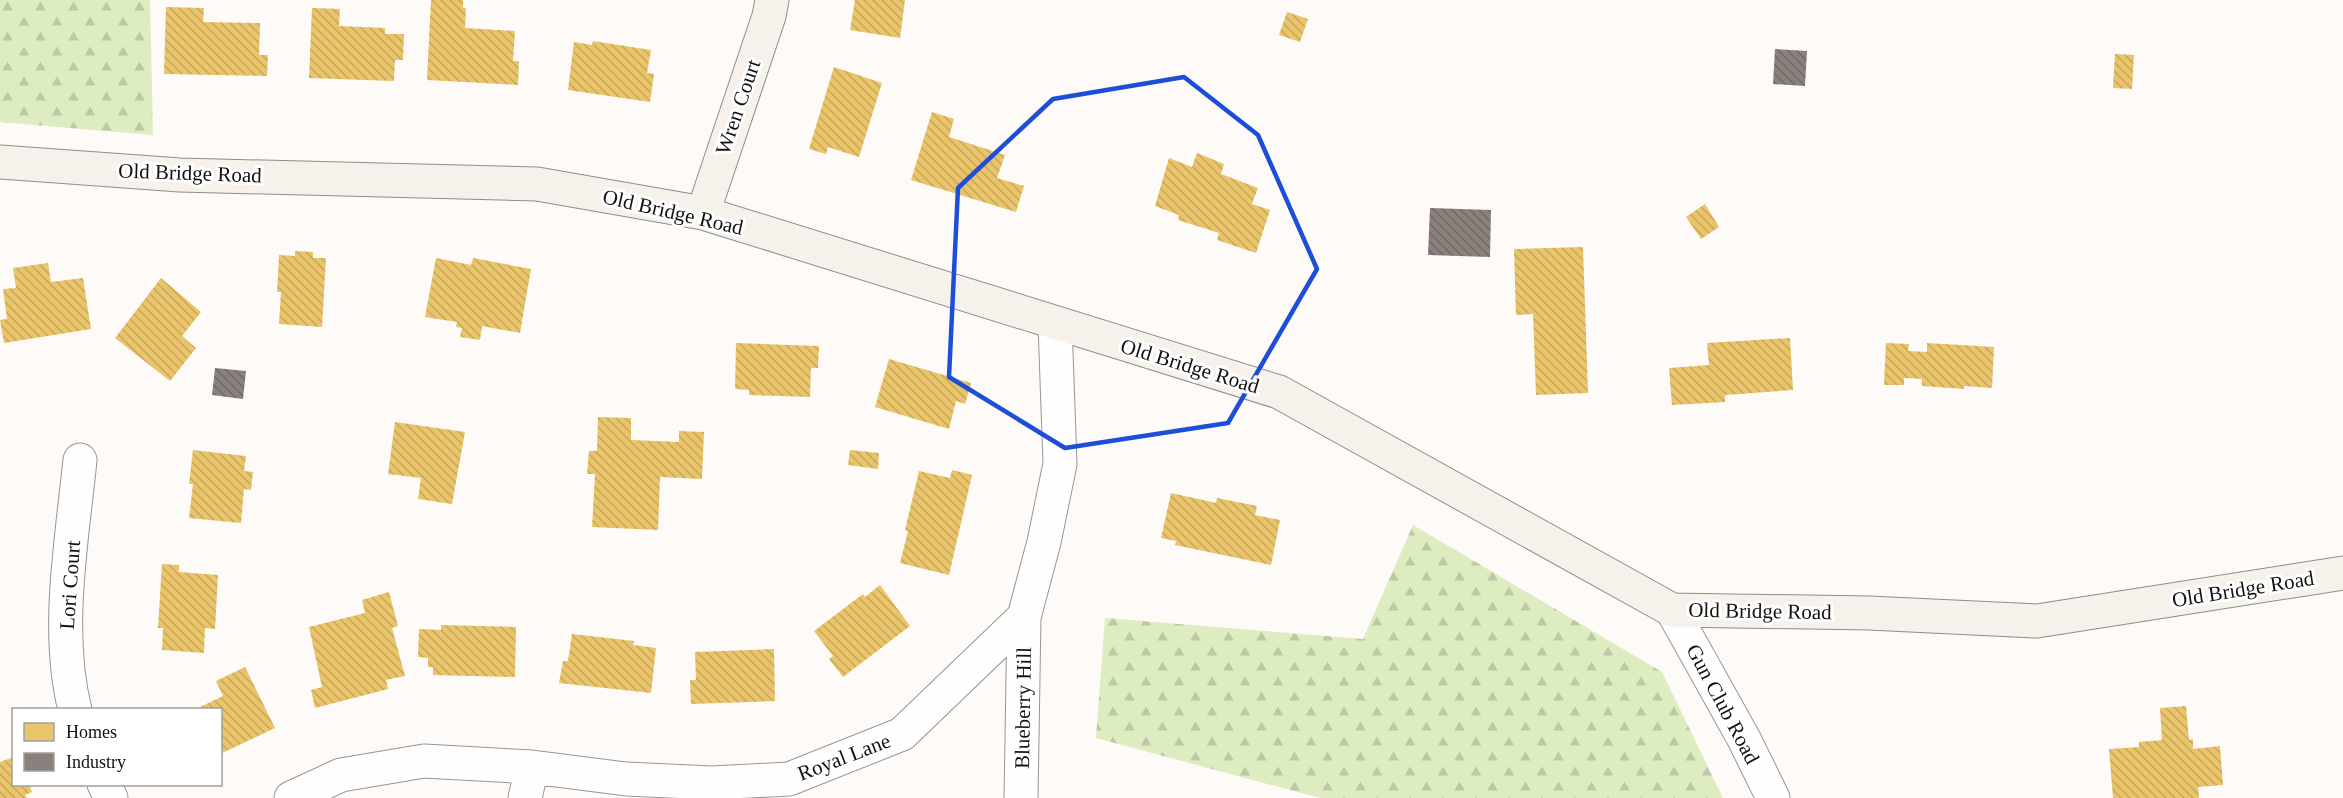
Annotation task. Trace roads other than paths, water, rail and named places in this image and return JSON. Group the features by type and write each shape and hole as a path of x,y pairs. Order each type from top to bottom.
{"street":[{"name":"Wren Court","path":"703,213 772,0"},
{"name":"Old Bridge Road","path":"0,162 180,175 537,184 703,213 1279,393 1672,610 1869,613 2037,621 2343,573"},
{"path":"1024,617 1044,542 1060,464 1055,324"},
{"name":"Lori Court","path":"75,708 66,652 70,562 80,460"},
{"name":"Gun Club Road","path":"1672,610 1744,739 1773,798"},
{"name":"Royal Lane","path":"291,798 341,775 424,761 532,766 626,779 701,783 789,779 902,734 1024,617"},
{"name":"Blueberry Hill","path":"1021,798 1024,617"},
{"path":"525,798 532,766"}]}
